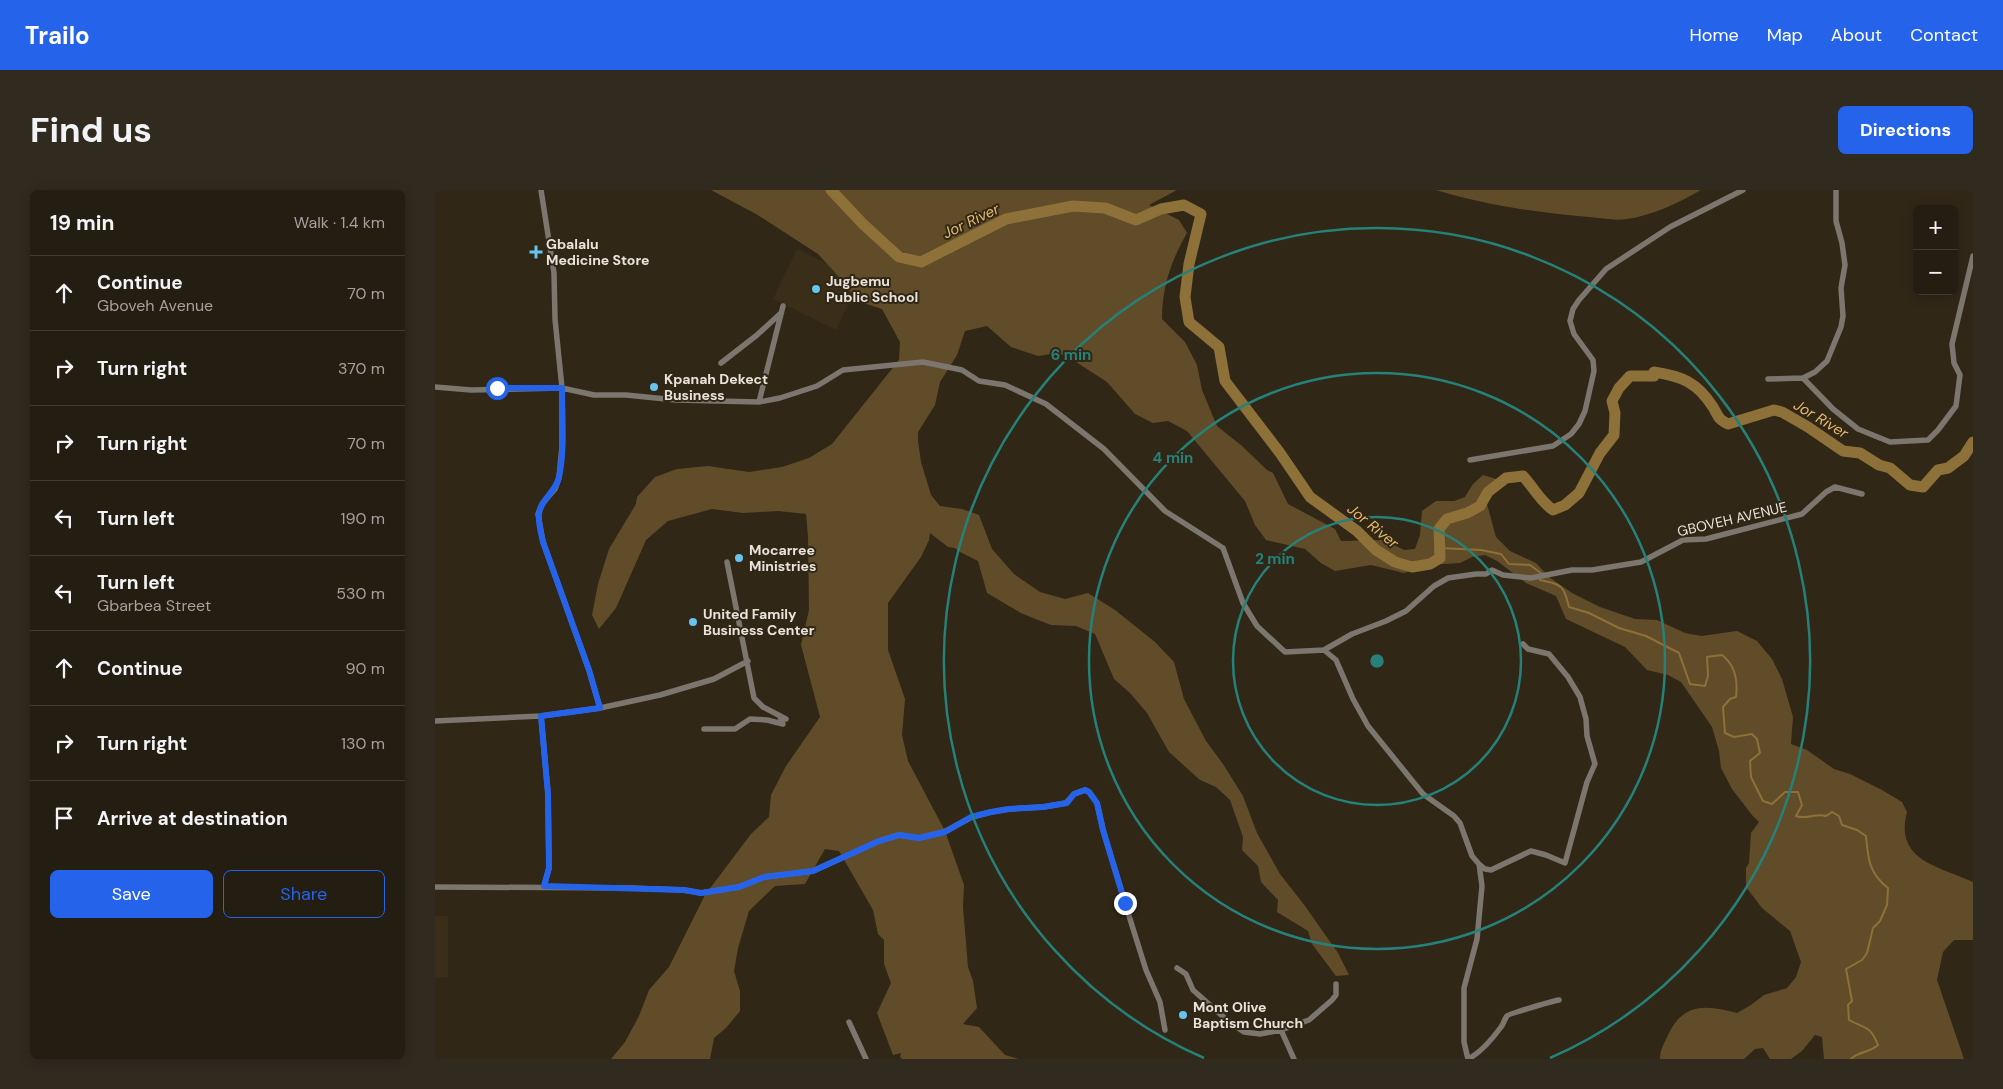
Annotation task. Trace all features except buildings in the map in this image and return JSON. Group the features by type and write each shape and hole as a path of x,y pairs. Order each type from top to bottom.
{"street":[{"path":"541,190 554,273 555,319 562,388 562,446 559,478 555,488 542,504 539,523 543,542 589,670 600,708"},
{"path":"1470,460 1553,446 1571,434 1579,424 1585,411 1594,371 1593,360 1574,334 1570,321 1573,309 1579,300 1606,269 1670,227 1743,190"},
{"path":"1768,379 1803,378 1815,372 1827,360 1841,328 1843,316 1841,288 1845,265 1836,221 1835,190"},
{"path":"1803,378 1833,409 1858,429 1890,442 1928,440 1957,406 1960,375 1954,363 1951,344 1970,275 1973,256"},
{"path":"721,363 757,335 782,310 759,402"},
{"name":"GBOVEH AVENUE","path":"435,388 471,390 562,388 594,395 626,395 676,400 759,402 780,398 817,386 843,370 923,362 962,370 979,381 1005,385 1045,404 1104,449 1165,511 1223,548 1243,603 1257,626 1285,652 1324,650 1345,637 1406,611 1434,586 1448,578 1486,574 1492,570 1503,575 1531,578 1572,570 1592,570 1641,562 1683,540 1706,540 1802,514 1827,492 1835,488 1862,494"},
{"path":"704,730 735,729 750,719 767,720 783,724 783,718 763,707 754,698 727,562"},
{"path":"1324,650 1336,660 1353,699 1368,726 1423,794 1454,816 1460,823 1472,856 1485,869 1491,870 1531,851 1565,863 1587,782 1595,764 1587,736 1586,719 1580,697 1568,677 1549,654 1528,649 1523,644"},
{"path":"435,721 541,716 600,708 660,695 714,679 748,661"},
{"path":"541,716 548,794 549,868 544,886"},
{"path":"435,888 544,886 684,890 701,893 739,887 764,877 813,871 879,841 899,835 919,838 945,832 971,817 1009,809 1043,807 1067,803 1074,794 1085,790 1093,797 1099,810 1103,830 1146,970 1159,1002 1165,1030"},
{"path":"1479,864 1482,886 1477,939 1464,988 1464,1042 1468,1059 1476,1055 1502,1026 1506,1017 1559,1000"},
{"path":"1177,968 1186,974 1193,990 1228,1021 1244,1032 1260,1034 1281,1030 1309,1020 1321,1011 1336,995 1336,984"},
{"path":"849,1022 866,1059"},
{"path":"1281,1030 1294,1059"}],"shaded area":[{"path":"711,190 1177,190 1149,205 1179,220 1187,233 1176,254 1169,274 1162,307 1162,319 1185,342 1197,365 1202,390 1217,426 1242,446 1267,470 1273,473 1288,504 1335,529 1341,541 1384,540 1404,550 1415,549 1420,535 1422,511 1436,501 1454,501 1465,497 1473,484 1483,475 1503,481 1485,497 1496,537 1510,551 1536,563 1549,577 1572,593 1600,607 1635,619 1657,620 1685,633 1701,636 1737,631 1757,641 1772,659 1782,679 1793,717 1791,744 1807,750 1834,769 1850,774 1902,802 1907,812 1905,828 1907,841 1913,851 1934,866 1973,882 1973,940 1954,940 1943,952 1937,980 1964,1059 1824,1059 1822,1037 1815,1035 1802,1051 1791,1059 1770,1059 1763,1048 1755,1049 1744,1059 1660,1059 1662,1049 1675,1023 1689,1011 1698,1008 1716,1008 1737,1013 1764,995 1787,988 1796,977 1801,962 1790,931 1762,908 1746,887 1746,868 1749,863 1751,833 1759,822 1732,789 1721,768 1719,751 1712,727 1681,682 1668,675 1647,670 1625,647 1566,619 1556,596 1526,583 1497,561 1485,555 1472,557 1460,563 1428,565 1404,573 1371,565 1335,571 1321,563 1305,549 1266,540 1255,525 1245,501 1187,431 1168,421 1153,423 1135,414 1107,382 1073,360 1058,353 1038,356 1011,347 987,326 965,331 957,355 940,382 935,405 918,432 921,462 931,495 940,506 962,509 979,515 992,549 1014,574 1040,592 1065,599 1088,593 1115,610 1155,642 1174,662 1184,699 1206,741 1243,796 1257,833 1280,874 1338,953 1349,975 1336,976 1312,944 1308,931 1277,912 1278,900 1261,882 1258,866 1242,850 1243,837 1230,800 1216,787 1200,780 1169,752 1147,713 1130,693 1114,679 1095,634 1076,626 1051,625 1021,613 987,593 978,561 955,548 948,547 930,533 929,540 921,557 888,603 888,650 905,699 902,735 908,761 945,831 964,885 963,907 968,967 973,981 977,1008 963,1024 979,1027 1005,1055 1019,1059 902,1059 900,1057 901,1053 893,1055 877,1013 891,983 884,964 884,940 878,934 873,910 839,851 825,849 805,884 775,886 749,911 738,948 734,971 740,991 740,1011 726,1028 714,1038 710,1059 611,1059 625,1042 639,1016 649,990 669,967 705,895 751,834 769,817 771,795 786,766 820,717 801,645 809,610 806,514 778,511 743,513 712,509 668,521 646,540 616,608 599,629 592,615 598,584 609,549 636,504 637,497 655,477 677,469 708,466 749,472 782,467 809,458 832,444 899,360 900,342 882,309 857,301 841,279 818,254 756,214"},
{"path":"1436,190 1701,190 1675,204 1656,211 1618,220 1512,208"},
{"name":"Jugbemu Public School","path":"797,249 860,279 836,330 773,299"},
{"path":"435,916 448,916 448,977 435,978"}],"waterway":[{"name":"Jor River","path":"831,190 863,224 899,257 921,262 1006,219 1073,206 1105,208 1136,220 1161,209 1184,205 1201,214 1189,264 1185,297 1189,322 1219,347 1225,381 1280,453 1310,497 1357,531 1376,550 1395,562 1412,567 1430,564 1440,558 1439,529 1447,519 1467,513 1480,506 1488,492 1506,478 1523,476 1553,510 1565,505 1579,493 1600,453 1614,435 1615,413 1612,401 1619,388 1630,376 1654,376 1654,372 1680,378 1701,392 1719,417 1728,424 1774,410 1782,412 1843,451 1860,453 1879,465 1890,468 1910,485 1923,487 1938,470 1948,468 1964,456 1973,442"},
{"path":"1440,558 1440,548 1481,550 1501,554 1509,564 1530,565 1542,574"},
{"path":"1541,578 1540,580 1561,587 1569,607 1589,613 1619,628 1646,636 1679,653 1690,684 1705,686 1708,676 1707,657 1722,655 1733,668 1736,685 1736,697 1730,699 1723,707 1725,733 1734,737 1752,734 1757,739 1760,753 1750,761 1751,777 1763,801 1772,804 1785,792 1798,792 1802,805 1796,816 1826,816 1832,812 1839,816 1842,825 1857,830 1866,836 1873,871 1888,888 1887,905 1880,921 1873,928 1867,953 1862,960 1846,969 1852,1001 1848,1005 1849,1020 1870,1031 1878,1045 1851,1059"}],"place":[{"name":"Gbalalu Medicine Store","path":"536,252"},
{"name":"Jugbemu Public School","path":"816,289"},
{"name":"Kpanah Dekect Business","path":"654,387"},
{"name":"Mocarree Ministries","path":"739,558"},
{"name":"United Family Business Center","path":"693,622"},
{"name":"Mont Olive Baptism Church","path":"1183,1015"}],"route":[{"path":"497,388 562,388 562,446 559,478 555,488 542,504 539,523 543,542 589,670 600,708 541,716 548,794 549,868 544,886 684,890 701,893 739,887 764,877 813,871 879,841 899,835 919,838 945,832 971,817 991,812 1067,803 1074,794 1085,790 1089,792 1097,803 1103,830 1125,903"}]}
